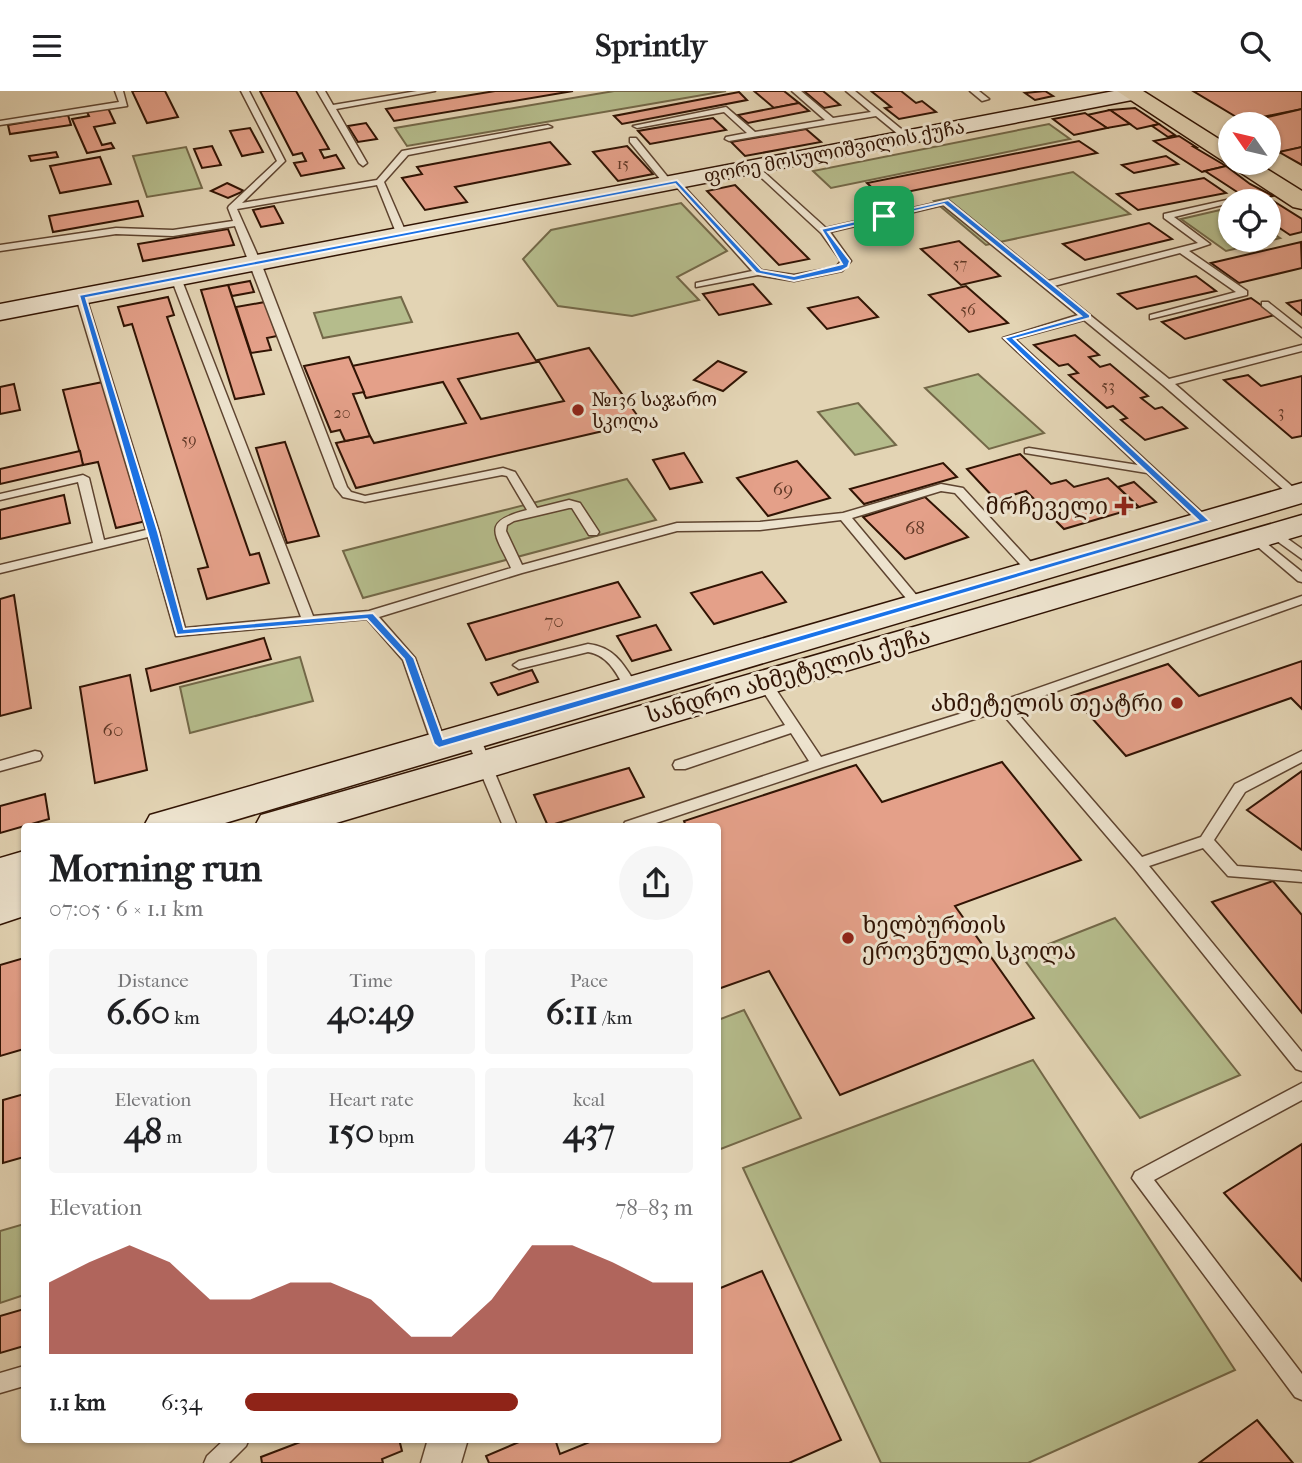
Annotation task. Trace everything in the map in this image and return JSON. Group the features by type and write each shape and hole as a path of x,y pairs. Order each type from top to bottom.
{"main road":[{"name":"ფორე მოსულიშვილის ქუჩა","path":"0,312 1130,92"},
{"path":"1130,92 1218,148"},
{"path":"1260,175 1302,202"},
{"path":"1210,520 1279,521"},
{"name":"სანდრო ახმეტელის ქუჩა","path":"176,823 466,748 764,682 819,651 919,606 1210,520 1279,521"},
{"name":"სანდრო ახმეტელის ქუჩა","path":"294,823 466,748 632,689 819,651 1279,521"}],"street":[{"path":"441,1463 447,1443"}],"lane":[{"path":"0,123 124,104 119,91"},
{"path":"232,208 281,161 245,91"},
{"path":"321,91 363,163"},
{"path":"331,108 431,91"},
{"path":"796,91 831,121"},
{"path":"850,91 907,137"},
{"path":"974,91 985,99"},
{"path":"637,126 726,109 754,135"},
{"path":"729,139 877,113"},
{"path":"232,208 380,182 405,153 548,127"},
{"path":"633,140 758,272"},
{"path":"699,285 758,272 794,278 839,269 845,265 846,261 824,231 755,166"},
{"path":"380,182 402,235"},
{"path":"824,231 945,202 1049,284 1167,383 1279,521 1302,555"},
{"path":"1049,284 1205,244 1167,216 1218,203"},
{"path":"232,208 256,263 341,487 347,495 356,499 378,497 503,471 511,474 534,512"},
{"path":"0,249 116,231 131,230 159,235 238,223"},
{"path":"1153,317 1244,293 1182,250"},
{"path":"176,278 309,621"},
{"path":"81,297 153,532 180,633 370,615 518,570 677,527 760,526 845,516 942,487 953,487 964,495 1034,572"},
{"path":"1265,304 1302,334"},
{"path":"1087,316 1008,338 1150,470 1210,520"},
{"path":"1167,383 1302,348"},
{"path":"1030,451 1150,470"},
{"path":"0,497 83,478 99,545"},
{"path":"518,570 500,531 502,523 569,504 576,506 593,532"},
{"path":"845,516 919,606"},
{"path":"1279,521 1302,578"},
{"path":"0,569 153,532"},
{"path":"639,823 1003,705 1302,600"},
{"path":"370,615 409,658 466,748 508,823"},
{"path":"519,665 587,648 599,648 608,652 632,689"},
{"path":"764,682 818,763"},
{"path":"1003,705 1139,864 1302,1063"},
{"path":"680,765 794,727"},
{"path":"1139,864 1206,841 1240,788 1302,756"},
{"path":"0,766 36,757"},
{"path":"1206,841 1233,871 1301,877"},
{"path":"1302,1091 1141,1178 1302,1390"},
{"path":"0,1383 21,1377"},
{"path":"214,1463 235,1443"}],"green space":[{"path":"614,91 726,91 407,146 395,128"},
{"path":"1049,124 1070,139 831,188 813,171"},
{"path":"186,147 202,188 147,197 133,156"},
{"path":"1073,172 1130,214 986,245 934,201"},
{"path":"681,203 727,251 677,277 699,300 632,316 558,306 523,259 551,230"},
{"path":"1218,210 1218,245 1181,219"},
{"path":"401,297 412,322 323,338 314,313"},
{"path":"978,374 1044,433 989,449 925,388"},
{"path":"858,403 896,445 855,455 818,412"},
{"path":"627,479 656,520 363,598 343,551"},
{"path":"300,657 313,701 190,733 180,687"},
{"path":"1115,918 1240,1075 1140,1118 1021,955"},
{"path":"744,1010 801,1118 721,1149 721,1019"},
{"path":"1033,1060 1235,1370 1028,1463 881,1463 743,1168"},
{"path":"21,1225 21,1296 0,1303 0,1231"}],"building":[{"path":"132,91 165,91 178,117 147,123"},
{"path":"260,91 296,91 329,149 320,150 324,158 336,155 344,168 301,176 294,163 306,161 302,153 293,155"},
{"path":"495,91 573,91 394,121 386,109"},
{"path":"754,91 784,91 799,103 774,108"},
{"path":"804,91 823,91 840,105 824,108"},
{"path":"871,91 901,91 916,103 922,101 936,112 899,119 885,108 891,107"},
{"path":"1045,91 1053,96 1035,100 1025,93"},
{"path":"1193,91 1302,91 1302,109 1281,113 1228,112"},
{"path":"739,92 747,100 622,124 614,116"},
{"path":"799,103 809,111 748,123 738,115"},
{"path":"108,108 115,123 94,127 102,145 111,143 114,148 87,153 72,119 89,116 87,112"},
{"path":"1135,108 1159,124 1137,129 1110,110"},
{"path":"1302,109 1302,147 1281,152 1281,114"},
{"path":"1110,110 1130,124 1107,128 1087,115"},
{"path":"1085,113 1107,128 1074,135 1053,119"},
{"path":"68,115 71,125 10,134 8,125"},
{"path":"713,118 726,130 650,144 638,131"},
{"path":"366,123 377,139 358,142 348,126"},
{"path":"1159,124 1175,135 1168,137 1152,126"},
{"path":"250,128 263,152 242,156 230,131"},
{"path":"806,129 821,142 745,156 731,142"},
{"path":"1179,136 1218,161 1218,168 1202,172 1154,141"},
{"path":"1079,141 1097,153 882,197 867,183"},
{"path":"550,142 570,164 455,187 467,202 425,210 402,178 422,174 417,167"},
{"path":"212,146 221,165 202,168 194,149"},
{"path":"627,146 653,174 618,181 593,152"},
{"path":"1302,147 1302,165 1281,153"},
{"path":"56,152 58,157 31,161 29,156"},
{"path":"1166,156 1178,164 1134,173 1122,165"},
{"path":"100,157 111,184 60,193 50,166"},
{"path":"1218,168 1218,175 1238,175 1260,189 1233,189 1205,171"},
{"path":"1204,178 1220,189 1218,195 1138,210 1117,194"},
{"path":"227,183 244,191 228,198 211,191"},
{"path":"735,185 809,259 779,265 707,191"},
{"path":"138,201 143,216 53,232 49,216"},
{"path":"274,206 283,223 261,227 253,210"},
{"path":"1281,206 1302,219 1302,232 1290,235 1281,229"},
{"path":"1149,223 1172,239 1085,260 1063,244"},
{"path":"228,229 234,245 143,261 138,244"},
{"path":"959,241 1000,276 961,285 921,249"},
{"path":"1301,242 1302,268 1239,283 1211,263 1258,252 1281,252 1281,247"},
{"path":"1196,276 1216,291 1137,309 1118,294"},
{"path":"250,281 254,292 232,296 228,285"},
{"path":"753,284 771,304 719,315 703,294"},
{"path":"228,285 264,394 235,399 201,290"},
{"path":"966,286 1008,323 969,332 929,295"},
{"path":"168,297 174,315 167,317 250,555 259,553 269,583 207,599 198,569 208,567 132,324 124,326 118,307"},
{"path":"858,297 878,317 827,329 808,308"},
{"path":"1251,298 1275,315 1185,339 1162,322"},
{"path":"1302,300 1302,315 1287,303"},
{"path":"265,302 277,336 267,338 271,350 251,353 236,307"},
{"name":"№136 საჯარო სკოლა","path":"518,333 537,362 458,379 481,419 564,401 538,360 589,348 642,422 356,488 336,443 370,436 374,443 466,423 443,382 366,398 352,366"},
{"path":"1075,335 1099,355 1089,357 1100,367 1110,364 1148,396 1141,398 1155,409 1162,407 1187,428 1145,440 1121,420 1127,418 1113,406 1107,408 1069,375 1078,373 1068,364 1059,366 1034,345"},
{"path":"349,357 364,392 353,394 370,436 345,441 340,430 331,432 304,366"},
{"path":"718,361 746,372 723,391 694,380"},
{"path":"1248,375 1261,386 1302,376 1302,436 1292,438 1224,380"},
{"path":"103,382 146,521 116,528 98,462 83,465 63,390"},
{"path":"14,384 20,410 0,414 0,387"},
{"path":"285,442 319,536 287,543 256,448"},
{"path":"80,451 83,465 0,484 0,469"},
{"path":"684,453 702,482 670,489 653,460"},
{"path":"1020,454 1051,484 1066,480 1074,487 1108,478 1139,507 1064,529 1026,491 996,500 967,469"},
{"path":"797,461 830,498 768,516 737,478"},
{"path":"943,463 957,477 864,504 850,489"},
{"path":"1134,482 1156,502 1139,507 1118,487"},
{"path":"64,495 70,523 0,539 0,510"},
{"path":"925,497 968,537 905,559 863,517"},
{"path":"762,572 786,602 714,624 691,593"},
{"path":"618,582 640,617 486,660 468,624"},
{"path":"14,595 31,708 0,716 0,599"},
{"path":"656,625 671,650 632,661 617,636"},
{"path":"264,638 271,659 151,691 146,669"},
{"name":"ახმეტელის თეატრი","path":"1302,661 1302,709 1291,698 1126,756 1072,696 1168,664 1199,696"},
{"path":"532,670 538,682 498,695 491,683"},
{"path":"130,675 147,770 95,783 80,687"},
{"name":"ხელბურთის ეროვნული სკოლა","path":"1002,762 1081,860 955,906 1034,1018 840,1095 769,971 721,988 721,823 684,821 856,765 882,802"},
{"path":"629,768 644,797 558,823 547,823 534,795"},
{"path":"1302,771 1302,850 1247,810"},
{"path":"45,794 49,819 21,823 21,827 0,833 0,806"},
{"path":"1273,881 1302,915 1302,1013 1212,902"},
{"path":"21,959 21,1050 0,1056 0,965"},
{"path":"21,1095 21,1158 3,1163 3,1100"},
{"path":"1302,1144 1302,1281 1224,1193"},
{"path":"762,1271 841,1440 789,1463 489,1463 486,1456 517,1443 556,1443 560,1454 587,1443 721,1443 721,1288"},
{"path":"21,1310 21,1347 0,1353 0,1316"},
{"path":"1257,1420 1293,1463 1199,1463"},
{"path":"298,1443 400,1443 402,1451 382,1459 383,1463 262,1463 261,1457"}],"place":[{"name":"№136 საჯარო სკოლა","path":"578,410"},
{"name":"მრჩეველი","path":"1124,506"},
{"name":"ახმეტელის თეატრი","path":"1177,703"},
{"name":"ხელბურთის ეროვნული სკოლა","path":"848,938"}],"route":[{"path":"677,182 758,272 794,278 839,269 845,265 846,261 824,231 884,216 945,202 1087,316 1008,338 1205,521 811,638 439,744 409,658 370,615 180,633 153,532 81,297 677,182"}]}
